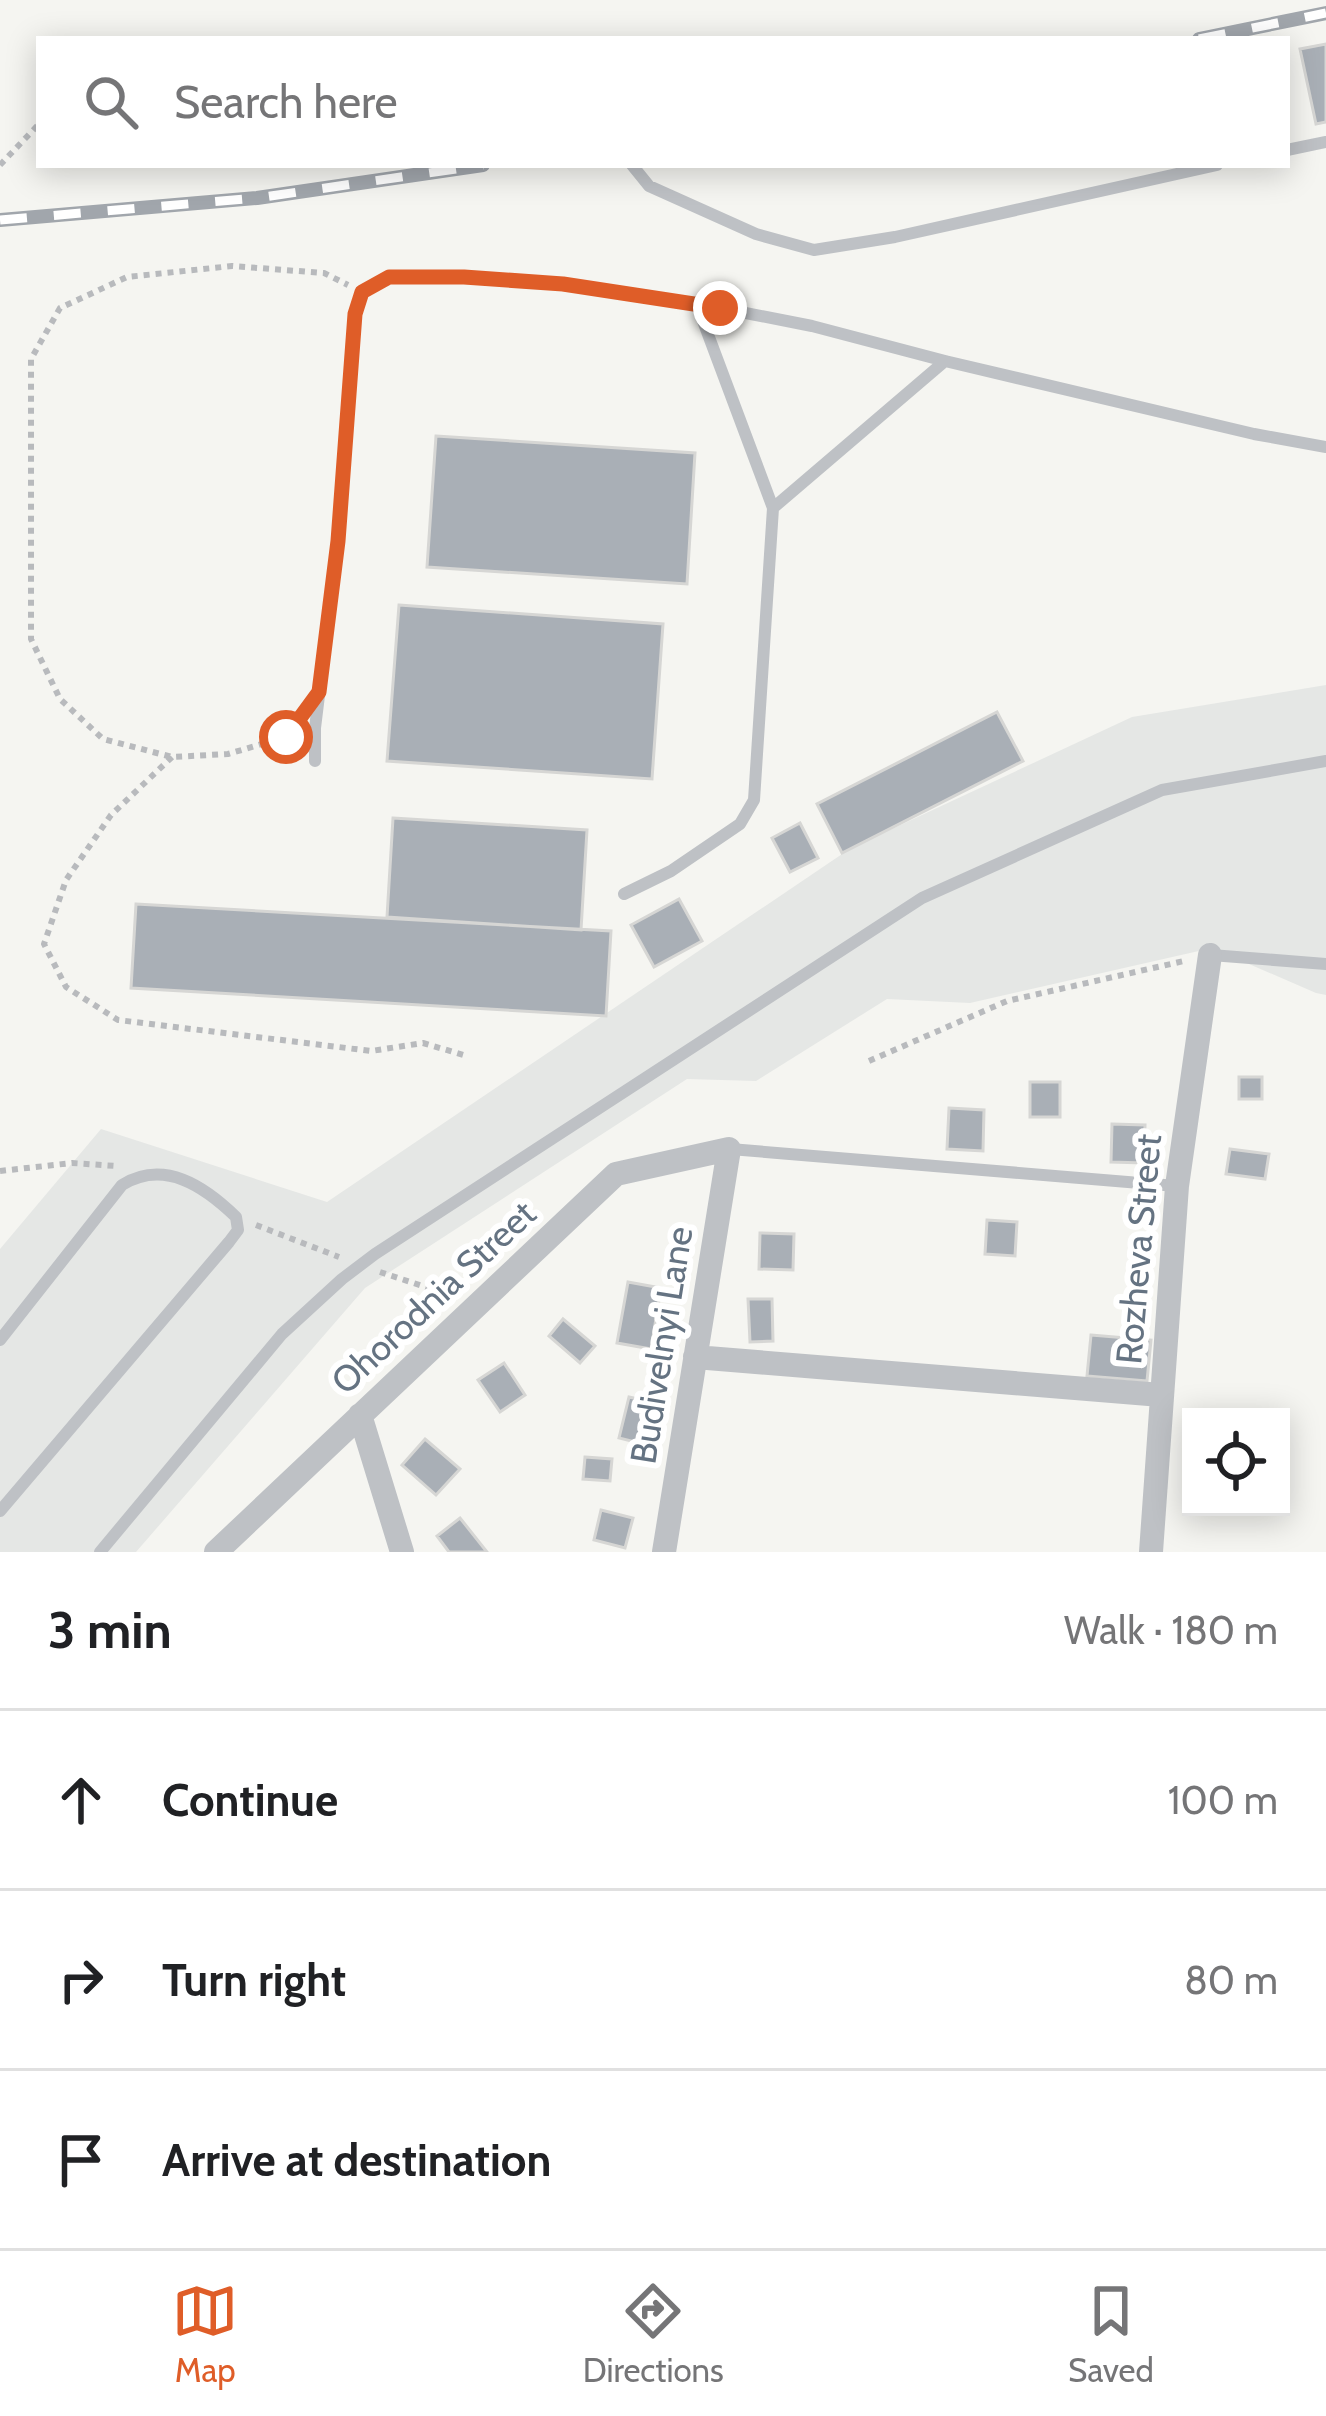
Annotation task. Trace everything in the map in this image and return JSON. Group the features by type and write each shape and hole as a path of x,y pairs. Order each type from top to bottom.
{"street":[{"name":"Rozheva Street","path":"1150,1552 1177,1186 1210,955"},
{"name":"Budivelnyi Lane","path":"664,1552 729,1149"},
{"name":"Ohorodnia Street","path":"216,1552 616,1174 729,1149"},
{"path":"695,1357 1161,1395"},
{"path":"360,1415 403,1552"}],"lane":[{"path":"1290,149 1326,142"},
{"path":"634,168 649,186 757,234 814,250 895,237 1204,168"},
{"path":"315,761 355,314 362,292 389,277 563,284 697,305 812,326 1254,434 1326,447"},
{"path":"624,894 671,871 740,824 754,800 772,508 697,305"},
{"path":"772,508 945,361"},
{"path":"100,1552 281,1334 342,1279 922,898 1162,790 1326,761"},
{"path":"1210,955 1326,964"},
{"path":"729,1149 1177,1186"},
{"path":"0,1340 122,1185 134,1177 155,1173 184,1178 236,1217 238,1230 229,1242 0,1511"}],"path":[{"path":"0,165 36,127"},
{"path":"319,692 286,737 228,754 172,757 103,739 60,699 31,639 31,359 60,308 127,277 232,266 324,273 362,292"},
{"path":"172,757 111,815 67,880 44,944 67,987 118,1020 371,1051 423,1042 467,1056"},
{"path":"869,1061 1007,1001 1210,955"},
{"path":"0,1171 71,1163 132,1167"}],"shaded area":[{"path":"1326,685 1326,995 1212,948 970,1003 887,999 756,1081 687,1079 365,1288 136,1552 0,1552 0,1249 101,1129 327,1202 851,848 1132,717"}],"building":[{"path":"1326,44 1326,122 1316,124 1300,49"},
{"path":"436,436 695,453 687,584 427,567"},
{"path":"399,605 663,624 652,779 387,761"},
{"path":"997,712 1023,761 842,853 817,804"},
{"path":"393,818 587,830 581,930 387,917"},
{"path":"800,823 818,858 790,872 772,838"},
{"path":"679,899 702,941 654,967 631,925"},
{"path":"136,904 611,931 606,1016 131,988"},
{"path":"1239,1077 1262,1077 1262,1099 1239,1099"},
{"path":"1030,1082 1060,1082 1060,1117 1030,1117"},
{"path":"949,1108 984,1110 983,1151 947,1149"},
{"path":"1112,1124 1145,1125 1144,1163 1111,1162"},
{"path":"1230,1149 1269,1154 1265,1179 1226,1174"},
{"path":"987,1220 1017,1222 1015,1256 985,1254"},
{"path":"760,1233 794,1234 793,1270 759,1269"},
{"path":"628,1282 661,1288 651,1349 617,1343"},
{"path":"748,1299 772,1299 773,1341 750,1342"},
{"path":"563,1319 595,1346 580,1363 549,1336"},
{"path":"1091,1335 1151,1340 1147,1381 1087,1376"},
{"path":"504,1363 525,1395 500,1412 478,1380"},
{"path":"629,1397 661,1404 651,1446 619,1438"},
{"path":"425,1439 460,1469 436,1495 402,1465"},
{"path":"585,1457 612,1459 610,1481 583,1479"},
{"path":"601,1510 633,1518 625,1548 594,1540"},
{"path":"460,1518 487,1552 449,1552 437,1536"}],"railway":[{"path":"1214,36 1326,13"},
{"path":"0,220 257,198 462,168"}],"route":[{"path":"286,737 319,692 338,541 355,314 362,292 389,277 464,277 563,284 720,308"}]}
